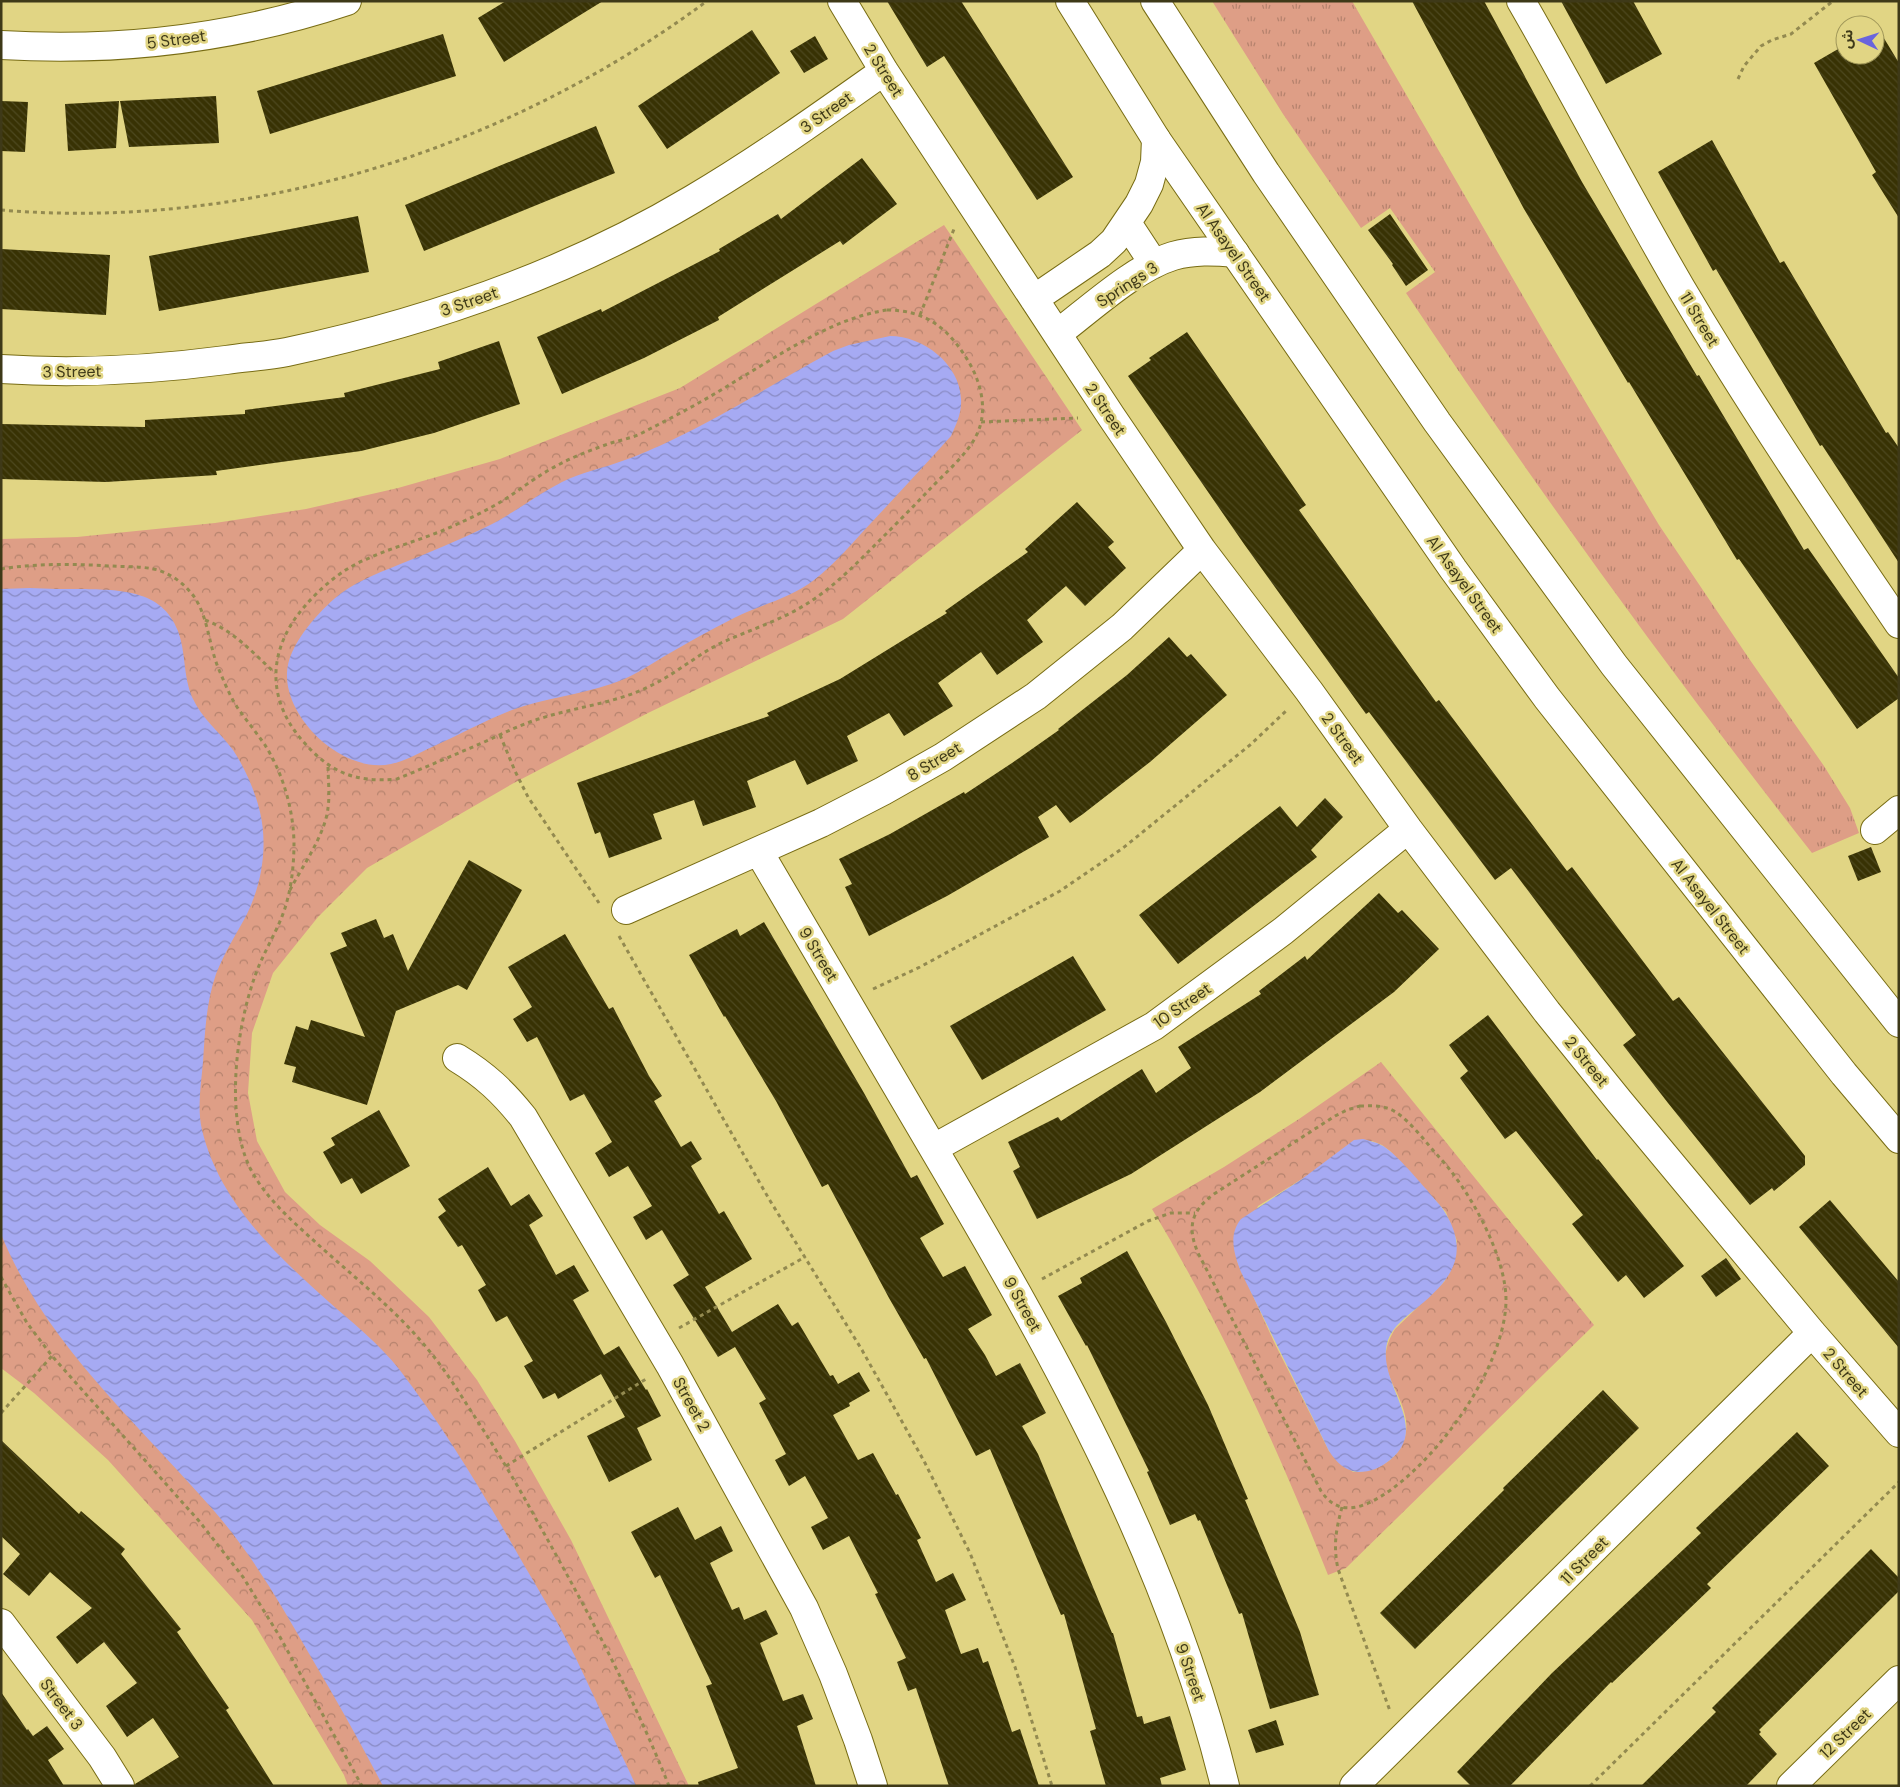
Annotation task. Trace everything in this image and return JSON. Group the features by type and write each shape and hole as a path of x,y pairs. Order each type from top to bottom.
{"street":[{"name":"5 Street","path":"1,46 68,48 130,46 224,32 317,11 347,1"},
{"name":"2 Street","path":"842,1 884,71 1111,416 1202,550 1309,691 1408,829 1547,1012 1812,1333 1899,1433"},
{"name":"Al Asayel Street","path":"1070,1 1156,139 1453,569 1547,698 1832,1059 1899,1139"},
{"path":"1155,1 1266,173 1437,422 1614,665 1899,1023"},
{"name":"11 Street","path":"1522,1 1607,159 1682,289 1753,405 1899,624"},
{"name":"3 Street","path":"1,369 50,372 168,368 286,352 401,323 501,290 599,249 692,200 782,143 884,71"},
{"path":"1029,291 1099,233 1127,223 1149,184 1155,162 1156,139"},
{"path":"1127,223 1154,264"},
{"name":"Springs 3","path":"1057,334 1120,285 1154,264 1173,256 1193,252 1235,253"},
{"name":"8 Street","path":"616,918 759,852 883,791 943,757 1036,696 1122,627 1202,550"},
{"path":"1875,830 1899,810"},
{"name":"10 Street","path":"934,1148 1154,1026 1283,931 1408,829"},
{"name":"9 Street","path":"759,852 1017,1292 1083,1415 1146,1553 1186,1655 1219,1759 1225,1786"},
{"name":"Street 2","path":"457,1058 482,1074 504,1094 523,1117 670,1364 804,1608 836,1682 858,1740 872,1786"},
{"name":"11 Street","path":"1354,1786 1812,1333"},
{"name":"Street 3","path":"1,1623 102,1757 120,1786"},
{"name":"12 Street","path":"1791,1786 1899,1680"}],"path":[{"path":"1,210 26,212 112,212 198,206 284,192 368,170 450,143 530,109 606,68 679,22 707,1"},
{"path":"1738,79 1748,61 1761,46 1791,34 1833,1"},
{"path":"920,315 967,197"},
{"path":"887,310 904,310 920,315 938,324 953,340 966,356 976,375 981,396 981,422 977,434 970,446 846,575 807,604 717,645 695,657 654,685 596,705 544,717 398,779 361,779 343,773 310,750 296,733 285,715 276,694 274,673 291,625 305,606 342,573 365,559 421,539 481,513 558,464 586,452 638,435 700,403 800,344 854,316 887,310"},
{"path":"981,422 1111,416"},
{"path":"1,569 32,565 83,564 157,570 173,577 188,588 198,603 205,620 216,665 226,687 237,707 265,745 286,789 294,840 289,892 282,916 261,960 244,1012 236,1078 236,1111 240,1140 250,1167 265,1192 285,1214 407,1325 442,1366 506,1466 587,1609 652,1743 669,1786"},
{"path":"205,620 216,624 236,637 274,673"},
{"path":"847,1001 920,967 1060,891 1123,848 1181,802 1250,745 1309,691"},
{"path":"500,735 528,797 616,918 769,1199 862,1350 924,1461 970,1553 1015,1667 1052,1786"},
{"path":"289,892 326,820 329,797 328,764"},
{"path":"1360,1106 1374,1106 1387,1108 1399,1114 1444,1162 1464,1189 1495,1247 1506,1302 1499,1339 1489,1365 1448,1435 1431,1455 1391,1490 1360,1507 1342,1507 1326,1499 1321,1491 1198,1253 1192,1240 1192,1234 1195,1213 1203,1202 1214,1194 1335,1116 1360,1106"},
{"path":"1017,1292 1148,1221 1171,1213 1195,1213"},
{"path":"656,1341 805,1256"},
{"path":"1,1277 27,1323 52,1356 200,1521 243,1577 280,1637 362,1786"},
{"path":"1,1413 52,1356"},
{"path":"506,1466 670,1364"},
{"path":"1590,1786 1899,1482"},
{"path":"1342,1507 1335,1533 1335,1557 1401,1741"}],"green space":[{"path":"1212,1 1352,1 1545,334 1659,525 1824,766 1850,808 1859,833 1812,853 1759,785 1553,507 1406,293 1435,272 1390,208 1361,228 1283,114"},
{"path":"944,225 1082,430 843,619 648,713 512,784 367,868 318,917 273,973 252,1033 248,1093 257,1141 285,1192 320,1225 370,1261 429,1317 477,1380 515,1441 571,1540 689,1786 348,1786 344,1775 252,1620 108,1460 34,1393 1,1368 1,539 77,537 215,523 306,509 398,488 500,459 680,388"},
{"path":"1381,1062 1594,1325 1346,1568 1328,1575 1248,1389 1178,1253 1152,1209 1224,1167 1299,1119","holes":["1372,1141 1390,1151 1446,1212 1457,1241 1445,1281 1395,1329 1388,1343 1386,1365 1403,1407 1406,1420 1404,1441 1399,1450 1384,1464 1375,1469 1353,1472 1329,1451 1275,1344 1237,1261 1258,1206 1302,1179"]}],"water":[{"path":"890,336 915,341 938,354 947,364 959,386 961,409 958,419 951,436 931,458 837,560 805,586 785,597 744,613 625,679 599,688 536,702 512,710 412,757 391,764 373,765 355,761 337,752 321,740 307,725 296,708 289,691 287,673 292,652 311,623 334,599 348,588 373,575 486,527 552,487 585,473 649,451 672,440 833,351 849,345"},
{"path":"30,588 124,592 150,600 171,617 181,639 187,681 192,697 206,718 233,750 245,772 258,804 263,838 262,864 256,890 247,914 219,966 208,1007 200,1105 202,1130 210,1156 236,1203 270,1246 383,1351 399,1369 433,1416 480,1490 555,1619 580,1667 636,1786 383,1786 289,1619 242,1546 215,1512 125,1414 68,1347 43,1312 20,1274 1,1234 1,589"},
{"path":"1363,1139 1379,1144 1392,1153 1439,1205 1446,1214 1453,1229 1456,1254 1448,1277 1430,1297 1393,1330 1388,1340 1386,1356 1388,1372 1405,1418 1406,1433 1402,1447 1383,1465 1375,1469 1358,1472 1349,1470 1341,1465 1329,1451 1241,1272 1234,1252 1233,1238 1241,1219 1302,1179 1354,1140"}],"building":[{"path":"506,1 603,1 504,62 478,18"},
{"path":"887,1 961,1 1073,177 1037,200 944,56 927,67"},
{"path":"1412,1 1484,1 1582,182 1697,376 1699,375 1804,550 1808,548 1899,678 1899,698 1857,729 1739,559 1737,560 1628,383 1524,209"},
{"path":"1561,1 1633,1 1662,54 1606,84"},
{"path":"752,30 780,73 667,149 638,106"},
{"path":"443,34 456,76 270,134 257,91"},
{"path":"815,36 828,59 804,73 790,51"},
{"path":"1885,40 1899,63 1899,218 1872,175 1876,172 1814,63 1835,51 1835,65 1885,65"},
{"path":"216,96 219,143 129,147 120,101"},
{"path":"1,101 28,102 25,152 1,151"},
{"path":"119,101 116,148 68,151 65,104"},
{"path":"596,126 615,173 424,251 405,205"},
{"path":"1712,140 1780,263 1784,261 1886,433 1888,432 1899,448 1899,563 1822,445 1820,446 1716,269 1713,271 1658,172"},
{"path":"862,158 897,204 843,245 840,241 718,317 719,320 644,358 562,394 537,337 601,309 602,312 720,251 719,249 778,214 781,219"},
{"path":"1390,214 1428,270 1406,286 1393,264 1368,230"},
{"path":"358,216 369,272 159,311 149,256"},
{"path":"1,249 110,255 106,315 1,309"},
{"path":"1187,332 1306,505 1299,510 1436,702 1439,700 1567,871 1572,867 1673,1001 1679,997 1805,1156 1805,1165 1774,1191 1772,1188 1750,1205 1668,1103 1623,1045 1636,1035 1511,868 1495,880 1369,712 1366,714 1244,544 1128,376 1151,360 1149,358"},
{"path":"499,341 520,404 434,433 361,451 216,471 217,475 106,482 1,479 1,424 145,427 145,420 245,414 245,410 345,397 344,393 440,369 438,362"},
{"path":"1077,502 1114,542 1108,547 1126,568 1085,606 1066,586 1027,620 1043,642 997,675 981,652 938,683 953,706 904,736 889,713 847,736 858,761 807,785 795,760 747,781 756,807 703,826 694,800 653,814 662,839 609,858 600,832 595,834 577,783 769,716 767,713 840,679 947,613 945,611 1028,552 1025,549"},
{"path":"1169,637 1187,657 1191,654 1227,695 1150,762 1070,823 1056,805 1038,817 1049,837 947,896 869,936 845,887 852,884 839,859 890,834 964,792 965,794 1012,763 1059,730 1127,675"},
{"path":"1325,798 1343,817 1311,850 1317,857 1178,964 1139,915 1280,806 1297,827"},
{"path":"1871,847 1881,872 1858,881 1848,856"},
{"path":"469,860 522,890 467,990 458,985 396,1011 367,1105 292,1082 296,1067 284,1064 296,1026 308,1030 311,1020 365,1037 330,953 347,946 341,933 376,919 384,938 393,934 408,971"},
{"path":"1379,893 1398,913 1402,910 1439,949 1394,992 1260,1092 1131,1174 1037,1219 1013,1171 1020,1167 1008,1142 1058,1117 1061,1121 1142,1069 1156,1093 1191,1068 1178,1047 1261,994 1259,991 1305,956 1307,960"},
{"path":"764,922 864,1093 911,1178 917,1175 944,1224 920,1238 943,1277 965,1266 992,1315 968,1329 996,1376 1020,1363 1046,1413 1022,1426 1038,1454 1113,1633 1137,1717 1142,1716 1144,1724 1170,1716 1186,1770 1160,1778 1162,1786 1106,1786 1090,1731 1096,1729 1064,1614 1061,1615 990,1449 976,1456 926,1358 924,1359 889,1298 828,1184 822,1187 776,1101 724,1017 689,955 737,929 740,936"},
{"path":"565,934 609,1009 613,1007 649,1076 662,1096 654,1101 681,1147 691,1141 702,1159 691,1166 719,1214 724,1211 752,1259 705,1287 732,1332 778,1304 792,1326 798,1322 830,1376 833,1375 838,1384 859,1372 870,1391 849,1403 850,1406 833,1415 858,1460 873,1453 896,1495 898,1494 921,1538 917,1540 936,1582 953,1573 966,1600 945,1610 961,1654 978,1648 983,1663 988,1661 1012,1732 1020,1729 1039,1786 949,1786 916,1688 908,1691 897,1662 906,1658 875,1594 878,1593 849,1536 823,1550 811,1527 828,1518 805,1476 789,1486 775,1460 786,1454 759,1403 766,1399 735,1347 718,1357 673,1285 689,1275 662,1230 646,1240 633,1217 652,1206 628,1166 609,1177 595,1153 612,1142 584,1094 570,1101 537,1037 527,1042 513,1019 532,1007 508,967"},
{"path":"1073,956 1106,1010 982,1080 950,1026"},
{"path":"1488,1015 1597,1160 1684,1266 1644,1298 1626,1275 1618,1282 1572,1224 1583,1215 1516,1131 1505,1139 1460,1078 1468,1071 1449,1045"},
{"path":"379,1110 410,1166 361,1194 352,1178 341,1184 323,1152 335,1145 331,1138"},
{"path":"488,1167 511,1206 529,1194 543,1216 529,1225 556,1275 574,1265 589,1291 573,1300 604,1355 619,1346 647,1389 661,1416 637,1428 652,1460 609,1482 587,1436 625,1417 601,1374 558,1399 555,1393 543,1399 524,1366 533,1361 507,1316 496,1322 478,1290 486,1285 462,1245 458,1247 438,1217 446,1211 438,1199"},
{"path":"1830,1200 1899,1282 1899,1348 1799,1227"},
{"path":"1127,1251 1208,1405 1248,1499 1245,1500 1300,1632 1319,1695 1270,1709 1242,1613 1239,1614 1200,1520 1198,1521 1195,1514 1170,1525 1147,1472 1149,1471 1087,1345 1058,1296 1082,1283 1080,1278"},
{"path":"1726,1258 1741,1279 1716,1297 1701,1276"},
{"path":"1603,1390 1639,1428 1415,1649 1380,1613"},
{"path":"1797,1432 1829,1466 1707,1584 1711,1588 1611,1682 1510,1786 1471,1786 1457,1772 1552,1673 1701,1533 1696,1528"},
{"path":"1,1440 79,1514 81,1511 125,1549 121,1554 181,1629 177,1632 229,1708 226,1710 274,1786 136,1786 135,1784 179,1757 153,1718 127,1737 106,1706 137,1683 104,1642 77,1664 56,1637 92,1608 50,1572 29,1596 3,1574 20,1554 1,1536"},
{"path":"678,1507 695,1540 721,1526 733,1551 710,1563 732,1610 739,1607 744,1620 766,1610 778,1634 760,1643 783,1701 803,1694 813,1719 797,1726 816,1786 699,1786 698,1782 738,1768 706,1686 712,1684 660,1575 655,1578 631,1532"},
{"path":"1871,1549 1899,1578 1899,1591 1759,1730 1761,1732 1759,1734 1777,1754 1746,1786 1641,1786 1716,1712 1712,1708"},
{"path":"1,1692 33,1736 47,1726 64,1749 48,1760 64,1786 1,1786"},
{"path":"1276,1720 1284,1745 1256,1753 1248,1730"}]}
